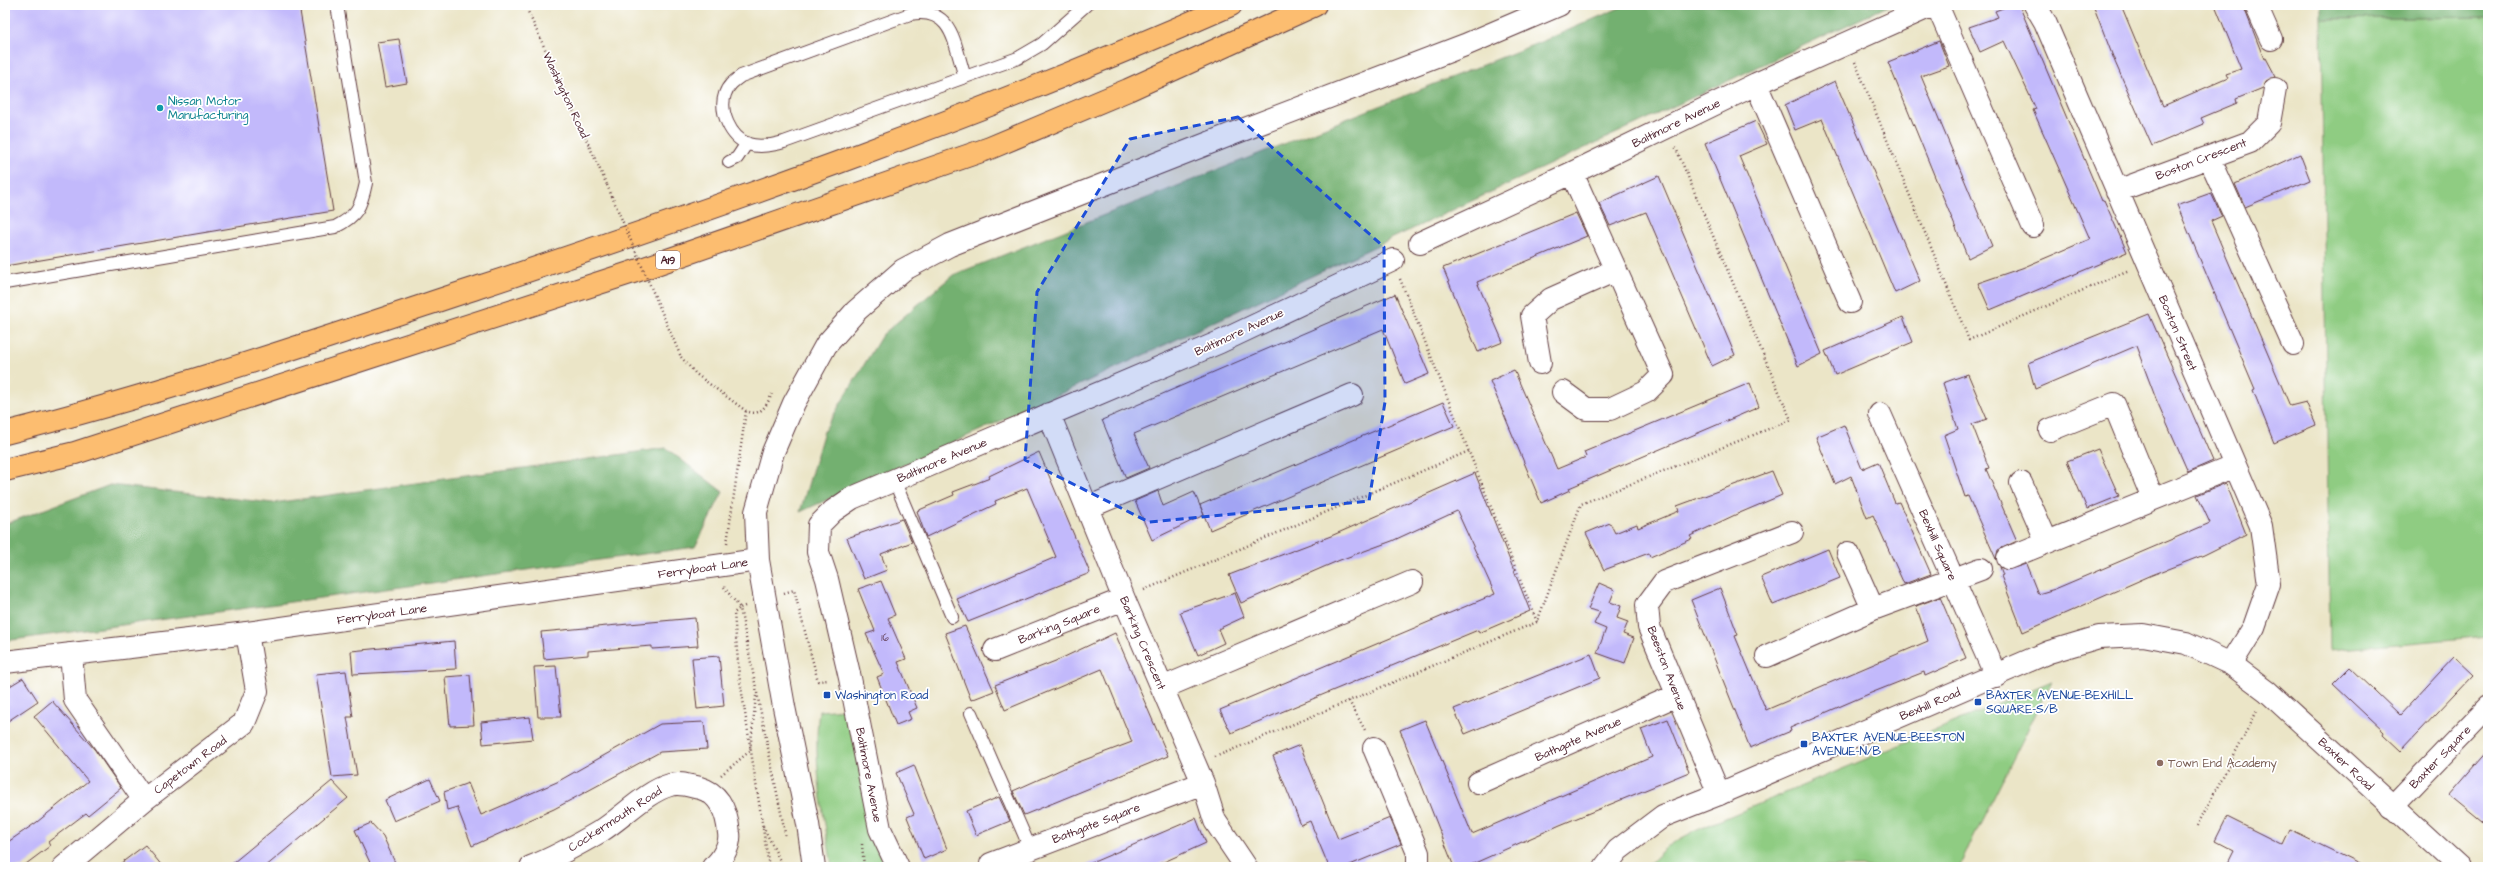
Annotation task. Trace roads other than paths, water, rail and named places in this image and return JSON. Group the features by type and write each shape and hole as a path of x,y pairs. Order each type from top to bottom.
{"highway":[{"path":"5,433 67,417 309,343 625,238 921,132 1062,77 1231,5"},
{"name":"A19","path":"5,470 75,453 636,272 990,148 1128,90 1315,5"}],"street":[{"path":"814,867 808,824 784,707 766,598 758,560 756,512 773,452 794,403 826,345 856,311 903,270 950,244 1466,45 1559,5"},
{"name":"Baltimore Avenue","path":"1420,243 1572,173 1756,84 1933,5"},
{"path":"1937,5 2033,226"},
{"name":"Boston Street","path":"2036,5 2148,262 2260,526 2269,584 2254,626 2231,664"},
{"path":"2256,5 2271,39"},
{"path":"1756,84 1850,302"},
{"name":"Boston Crescent","path":"2117,191 2250,142 2269,123 2275,89"},
{"path":"2209,157 2293,344"},
{"path":"1562,392 1586,409 1610,409 1646,392 1663,375 1572,173"},
{"name":"Baltimore Avenue","path":"898,867 880,829 850,678 828,579 818,552 819,526 833,511 852,498 1220,342 1393,260"},
{"path":"1540,363 1532,316 1551,299 1616,270"},
{"path":"1087,508 1352,395"},
{"path":"2050,430 2114,404 2153,499"},
{"name":"Barking Crescent","path":"1049,414 1216,821 1243,866"},
{"name":"Bexhill Square","path":"1880,414 1996,676"},
{"path":"2008,558 2235,466"},
{"path":"2021,483 2047,542"},
{"name":"Beeston Avenue","path":"1719,794 1649,626 1647,605 1664,582 1792,532"},
{"path":"1848,553 1873,609"},
{"name":"Ferryboat Lane","path":"5,662 247,633 758,560"},
{"path":"1767,656 1873,609 1981,569"},
{"path":"1162,688 1412,582"},
{"name":"Barking Square","path":"995,650 1124,599"},
{"name":"Capetown Road","path":"64,867 144,800 244,723 257,691 247,633"},
{"name":"Bexhill Road","path":"1605,867 1618,850 1663,816 1719,794 2049,652 2106,637 2143,635 2186,643 2231,664"},
{"path":"71,654 75,700 144,800"},
{"name":"Baxter Road","path":"2231,664 2267,691 2459,867"},
{"name":"Bathgate Avenue","path":"1478,783 1677,695"},
{"name":"Baxter Square","path":"2392,807 2488,707"},
{"path":"1374,748 1418,853 1418,867"},
{"name":"Bathgate Square","path":"991,864 1198,774"},
{"name":"Cockermouth Road","path":"531,867 551,859 603,830 663,788 683,784 704,789 718,799 727,816 730,836 721,861 712,867"}],"lane":[{"path":"5,283 335,227 351,219 362,204 366,183 336,5"},
{"path":"966,77 948,26 941,18 933,13 924,12 910,14 742,76 730,84 723,103 724,116 738,138 747,144 770,145 784,142 966,77 1018,58 1042,44 1086,5"},
{"path":"729,162 737,158 747,144"},
{"path":"894,480 952,616"},
{"path":"971,713 1030,848"}],"place":[{"name":"Nissan Motor Manufacturing","path":"160,108"},
{"name":"Washington Road","path":"827,695"},
{"name":"BAXTER AVENUE-BEXHILL SQUARE-S/B","path":"1978,702"},
{"name":"BAXTER AVENUE-BEESTON AVENUE-N/B","path":"1804,744"},
{"name":"Town End Academy","path":"2160,763"}]}
